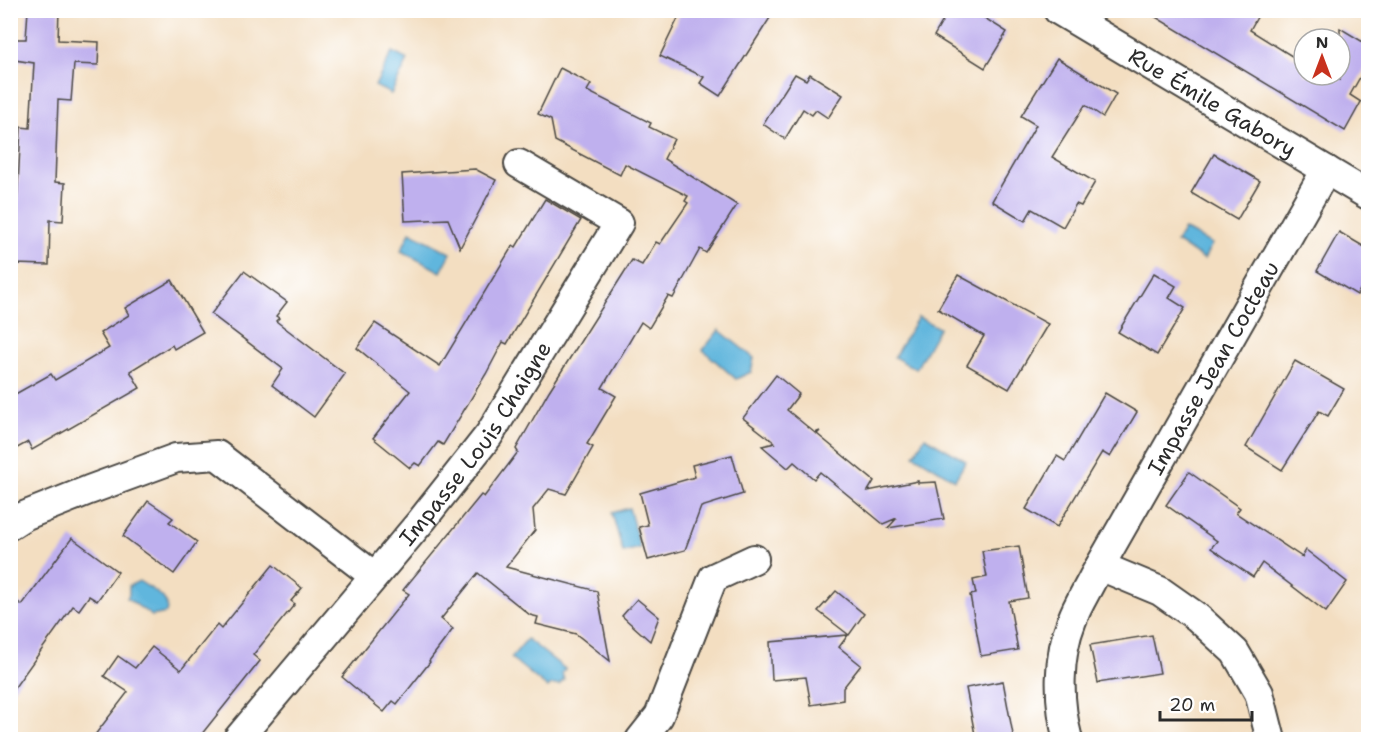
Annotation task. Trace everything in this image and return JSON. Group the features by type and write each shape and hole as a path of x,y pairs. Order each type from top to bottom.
{"street":[{"name":"Rue Émile Gabory","path":"1058,10 1368,195"},
{"name":"Impasse Louis Chaigne","path":"237,740 422,520 489,435 619,222 519,164"},
{"name":"Impasse Jean Cocteau","path":"1068,740 1064,724 1060,674 1071,621 1100,566 1326,170"},
{"path":"10,525 24,516 176,458 217,455 374,576"},
{"path":"640,740 659,716 713,578 754,559"},
{"path":"1100,566 1160,591 1197,617 1235,652 1258,693 1271,740"}],"water":[{"path":"392,52 408,60 391,94 375,86"},
{"path":"1184,229 1212,244 1204,259 1176,242"},
{"path":"410,232 451,253 441,272 401,251"},
{"path":"918,317 939,328 916,369 894,357"},
{"path":"719,330 754,358 751,372 736,379 703,350"},
{"path":"925,437 966,461 955,480 914,455"},
{"path":"629,508 640,548 623,552 612,513"},
{"path":"139,581 163,598 167,607 166,613 152,616 127,598 129,586"},
{"path":"527,639 565,669 562,673 564,680 559,685 551,685 548,688 511,658"}],"building":[{"path":"28,10 59,10 58,40 99,42 98,65 74,64 71,101 58,100 55,182 65,183 63,221 50,220 49,265 14,264 21,127 30,128 34,63 15,60 16,39 26,39"},
{"path":"682,10 775,10 720,96 700,83 704,77 660,56"},
{"path":"949,10 972,10 1007,32 985,68 934,36"},
{"path":"1144,10 1261,10 1250,30 1292,56 1292,87 1352,87 1352,35 1368,45 1368,63 1350,95 1361,102 1345,131"},
{"path":"1057,58 1116,94 1103,117 1085,105 1052,157 1095,182 1081,206 1076,204 1063,227 1032,209 1025,221 992,201 1036,125 1021,116"},
{"path":"560,68 591,84 587,91 651,123 649,127 674,139 664,159 737,205 706,253 700,249 673,298 668,296 649,328 641,322 602,388 616,396 587,444 593,447 566,494 549,489 533,509 535,530 506,567 597,591 610,661 576,634 536,624 538,617 530,615 478,573 441,619 453,629 397,704 393,701 384,712 342,677 409,594 403,590 481,495 484,497 518,452 516,449 549,391 632,260 642,265 656,242 660,244 688,203 685,201 688,196 625,164 620,175 555,141 551,120 538,114"},
{"path":"795,74 806,80 810,74 843,95 828,118 816,110 812,115 803,109 785,139 763,124"},
{"path":"1214,154 1260,181 1237,220 1191,193"},
{"path":"475,169 496,180 460,248 448,219 405,221 402,174"},
{"path":"545,199 581,220 507,344 503,342 443,445 438,442 420,466 415,463 410,468 373,438 410,391 357,348 375,323 440,366 513,245 516,247"},
{"path":"1339,232 1368,249 1368,275 1357,295 1317,271"},
{"path":"244,271 287,302 276,316 279,318 276,321 345,374 314,417 272,385 283,369 211,314"},
{"path":"1154,273 1176,286 1169,298 1185,308 1157,355 1118,332"},
{"path":"958,275 1048,324 1009,389 967,365 984,336 938,309"},
{"path":"172,280 203,332 174,349 172,345 130,371 140,388 32,450 28,442 10,452 10,397 51,374 55,380 109,348 100,333 129,315 125,308"},
{"path":"1295,361 1344,389 1328,416 1319,411 1282,470 1246,447"},
{"path":"776,375 799,394 787,410 815,433 820,431 817,434 874,481 868,491 918,481 918,483 936,482 944,519 888,528 897,518 883,524 820,472 814,479 794,462 788,468 762,446 775,443 743,418"},
{"path":"1105,393 1137,412 1110,457 1102,452 1057,527 1026,509 1057,456 1065,461"},
{"path":"732,455 743,494 701,507 685,550 648,560 639,527 648,525 640,493 695,477 692,465"},
{"path":"1189,472 1240,508 1236,513 1302,557 1306,550 1347,582 1326,612 1262,563 1253,577 1211,548 1217,541 1166,505"},
{"path":"148,501 173,518 169,522 197,542 174,574 123,536"},
{"path":"72,538 118,572 97,601 89,596 79,610 73,606 10,694 10,596 22,605"},
{"path":"1019,546 1028,598 1009,601 1018,650 981,656 970,595 976,594 973,580 987,577 982,551"},
{"path":"273,565 302,588 291,601 295,604 253,655 260,661 197,740 91,740 128,692 104,676 118,656 135,668 152,647 181,670 217,625 221,629"},
{"path":"836,591 864,614 849,635 818,611"},
{"path":"637,599 659,617 650,641 622,616"},
{"path":"848,635 839,647 861,665 843,688 843,700 811,705 806,677 772,680 770,642"},
{"path":"1152,635 1160,673 1098,683 1090,645"},
{"path":"1003,681 1014,740 976,740 966,688"}]}
